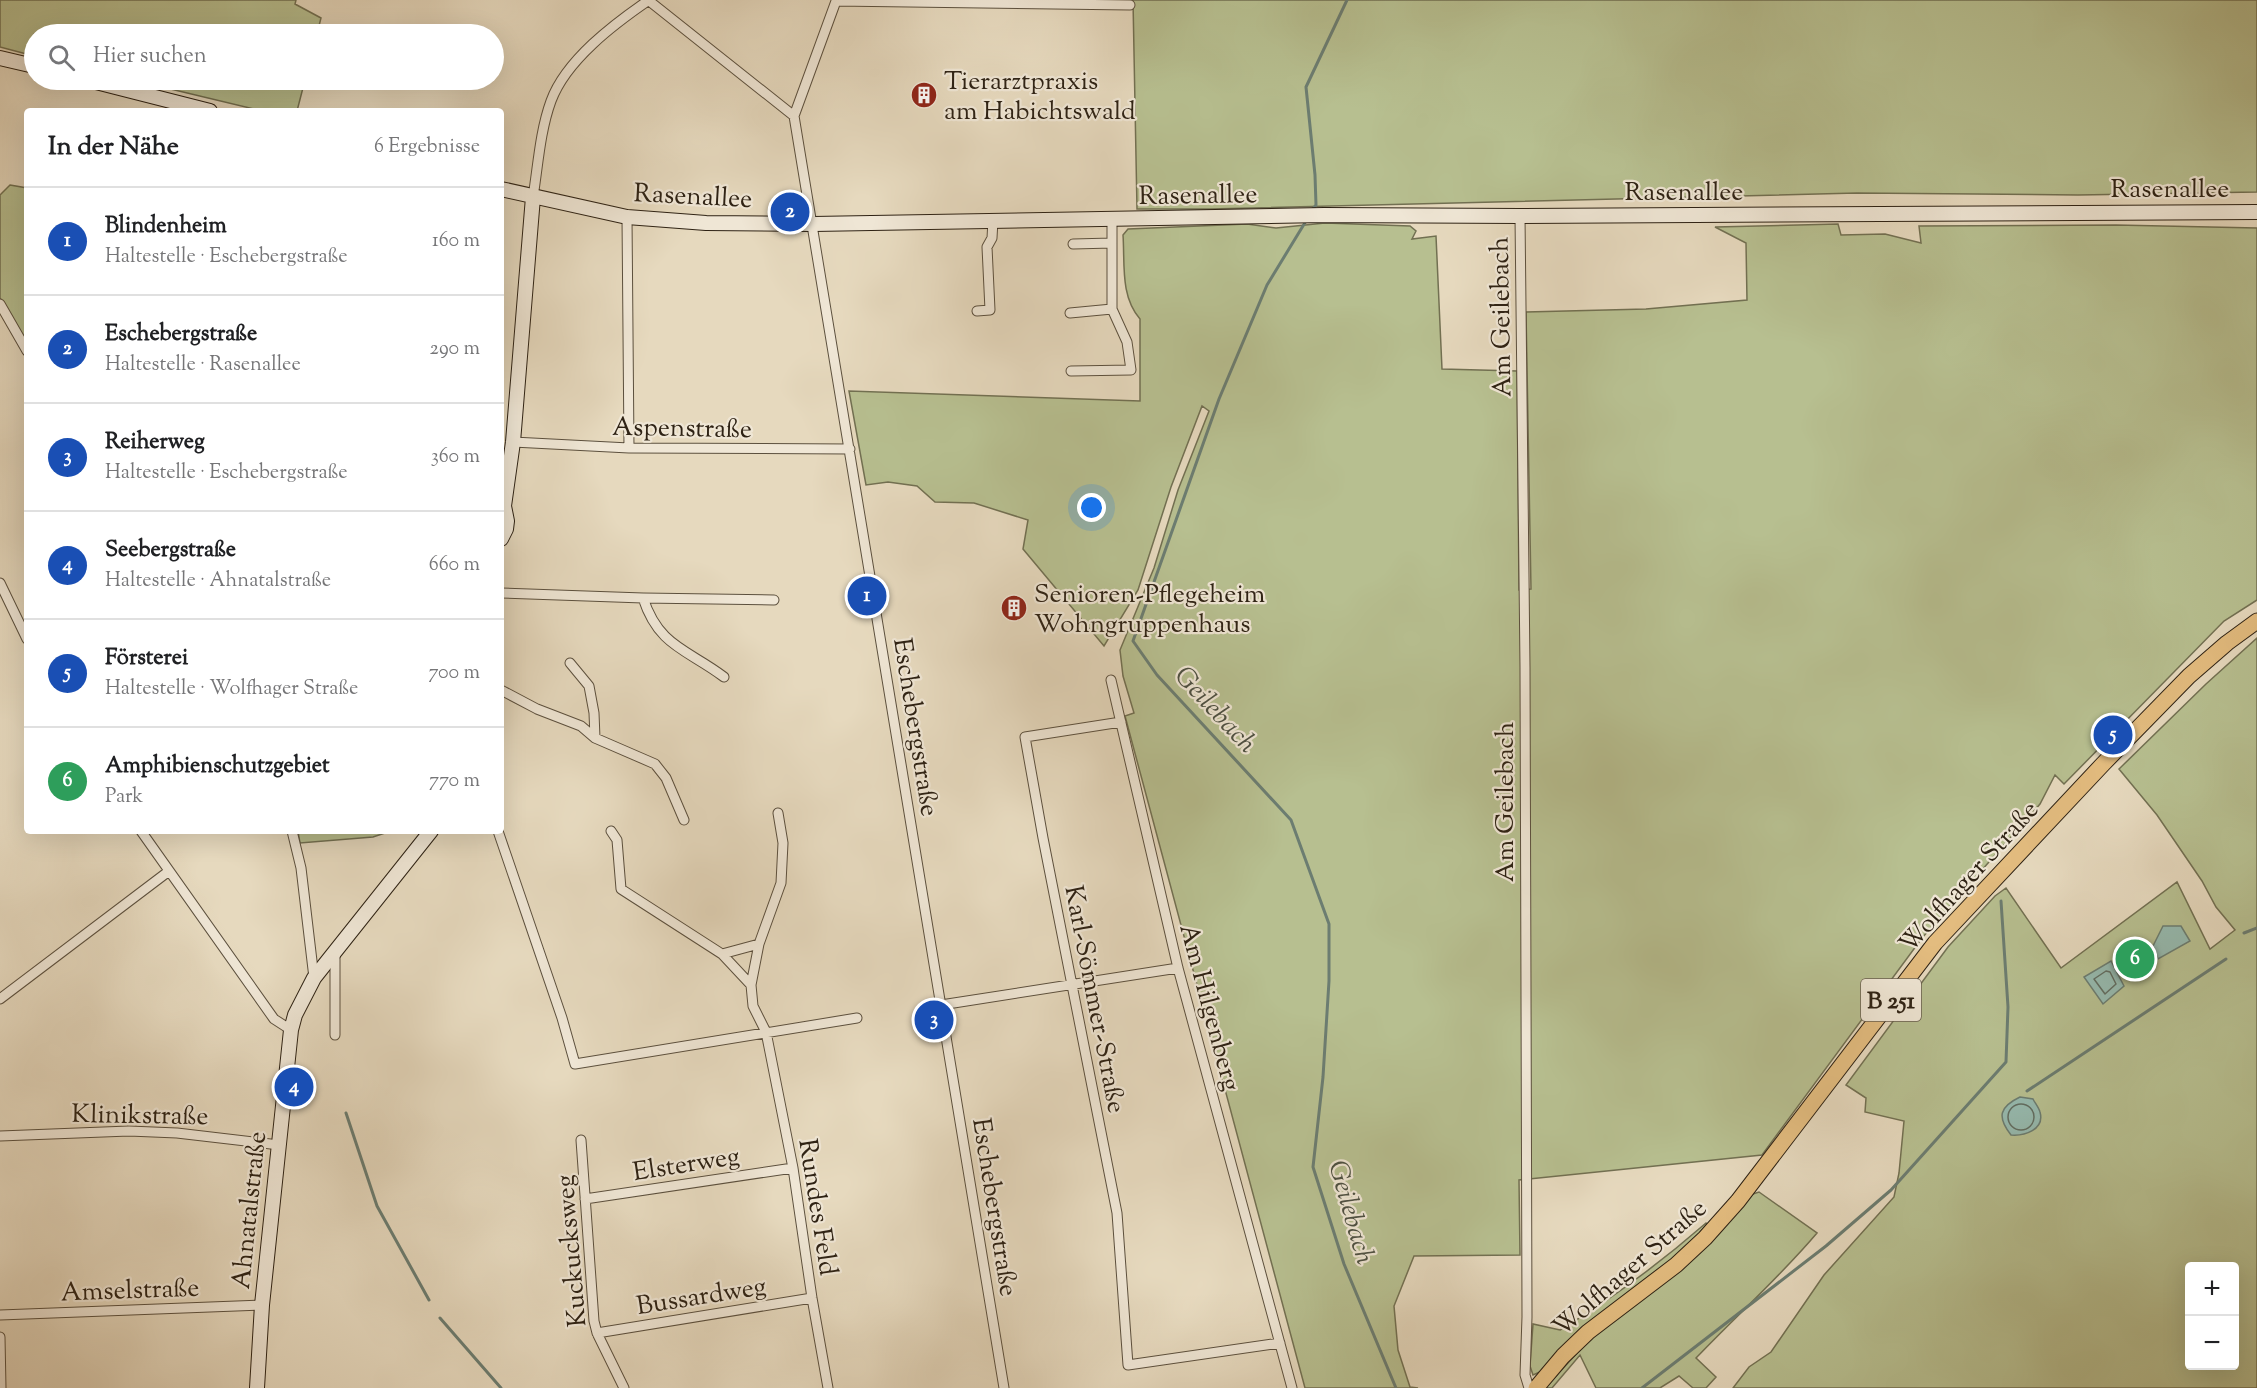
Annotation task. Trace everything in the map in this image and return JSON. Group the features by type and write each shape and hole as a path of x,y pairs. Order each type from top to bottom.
{"main road":[{"path":"0,58 24,64"},
{"path":"127,90 198,108"},
{"name":"Rasenallee","path":"504,190 627,217 706,223 813,224 1324,215 2257,212"},
{"path":"504,502 513,442 533,197"},
{"path":"504,512 507,521 504,533"},
{"name":"Wolfhager Straße","path":"1536,1388 1563,1356 1588,1332 1676,1265 1705,1238 1738,1200 1935,943 2188,676 2257,621"},
{"name":"Ahnatalstraße","path":"257,1388 262,1305 291,1030 295,1015 314,978 429,834"}],"street":[{"path":"533,197 541,142 551,101 570,69 591,45 648,0 794,116 836,1 1130,5"},
{"name":"Eschebergstraße","path":"794,116 1004,1388"},
{"name":"Am Geilebach","path":"1520,216 1525,655 1527,1317 1525,1375 1528,1388"},
{"path":"627,217 629,448"},
{"name":"Rasenallee","path":"1071,371 1131,370 1127,342 1112,309 1112,219"},
{"path":"977,310 990,310 987,247 993,238 993,220"},
{"path":"1073,244 1112,243"},
{"path":"0,304 24,346"},
{"path":"1070,313 1112,309"},
{"name":"Aspenstraße","path":"513,442 629,448 850,449"},
{"path":"0,583 24,633"},
{"path":"504,593 774,600"},
{"path":"643,598 650,619 672,644 724,677"},
{"path":"570,663 589,686 594,712 595,738"},
{"name":"Am Hilgenberg","path":"1111,680 1178,968 1292,1388"},
{"path":"504,692 537,709 581,726 595,738 655,764 666,778 684,820"},
{"name":"Karl-Sömmer-Straße","path":"1121,722 1025,737 1117,1213 1128,1365 1280,1343"},
{"path":"750,985 759,944 781,883 783,843 778,813"},
{"path":"611,831 617,840 621,889 722,954 750,985"},
{"path":"143,834 274,1019 291,1030"},
{"path":"293,834 301,868 314,978"},
{"path":"499,834 562,1018 574,1064 857,1018"},
{"path":"0,999 169,871"},
{"path":"722,954 759,944"},
{"path":"335,951 335,1035"},
{"path":"941,1005 1178,968"},
{"name":"Rundes Feld","path":"750,985 753,1006 766,1032 794,1168 812,1298 828,1388"},
{"name":"Klinikstraße","path":"0,1136 129,1131 177,1132 279,1145"},
{"name":"Kuckucksweg","path":"581,1140 594,1321 597,1333 624,1388"},
{"name":"Elsterweg","path":"585,1199 794,1168"},
{"name":"Bussardweg","path":"597,1333 812,1298"},
{"name":"Amselstraße","path":"0,1315 262,1305"},
{"path":"0,1337 1,1388"}],"green space":[{"path":"0,0 296,0 295,4 321,18 320,24 24,24 24,53 0,47"},
{"path":"1133,0 2257,0 2257,192 2078,195 1857,193 1137,209"},
{"path":"175,90 302,90 298,108 250,108"},
{"path":"10,185 24,187 24,338 0,298 0,195"},
{"path":"1325,223 1410,226 1416,231 1412,239 1436,236 1442,369 1517,371 1519,590 1531,589 1526,312 1646,309 1747,300 1746,243 1715,227 1838,224 1841,235 1885,234 1921,243 1919,226 2116,225 2257,228 2257,600 2224,621 2064,784 2055,775 2040,804 1922,938 1762,1155 1519,1180 1520,1255 1414,1256 1394,1306 1398,1350 1410,1387 1418,1388 1305,1388 1125,716 1134,713 1123,676 1120,650 1154,568 1178,490 1209,411 1202,406 1171,487 1138,590 1104,646 1023,549 1028,520 974,503 935,502 917,486 888,482 866,485 849,391 1140,401 1140,319 1129,300 1125,279 1123,235 1128,229 1247,224 1276,228"},
{"path":"2257,638 2257,1388 1733,1388 1749,1367 1771,1352 1824,1275 1894,1197 1899,1173 1904,1121 1865,1112 1866,1098 1846,1085 1948,947 1995,896 2006,888 2061,968 2177,882 2210,949 2235,930 2216,907 2202,881 2157,815 2119,769"},
{"path":"298,834 382,834 373,837 300,843"},
{"path":"1759,1192 1817,1233 1696,1358 1716,1377 1706,1388 1693,1388 1679,1376 1660,1388 1596,1388 1580,1355 1552,1388 1545,1388 1589,1340 1753,1194"},
{"path":"1706,1223 1691,1243 1542,1371 1533,1375 1530,1366 1533,1324 1560,1330 1635,1280"}],"water":[{"path":"2163,926 2181,926 2190,941 2158,959 2153,946"},
{"path":"2111,961 2124,986 2103,1004 2084,977"},
{"path":"2020,1097 2033,1099 2041,1118 2032,1131 2011,1135 2004,1123 2002,1113 2008,1105"}],"waterway":[{"name":"Geilebach","path":"1312,210 1316,205 1315,175 1306,87 1347,0"},
{"name":"Geilebach","path":"1306,221 1267,285 1219,399 1133,641 1157,675 1291,820 1329,924 1329,981 1323,1077 1313,1167 1344,1264 1396,1388"},
{"path":"1642,1388 1826,1246 1891,1190 2006,1062 2008,1007 2001,901"},
{"path":"2244,933 2257,928"},
{"path":"2027,1091 2226,959"},
{"path":"346,1113 377,1206 429,1300"},
{"path":"440,1318 501,1388"}],"place":[{"name":"Tierarztpraxis am Habichtswald","path":"924,95"},
{"name":"Eschebergstraße","path":"790,212"},
{"name":"Blindenheim","path":"867,596"},
{"name":"Senioren-Pflegeheim Wohngruppenhaus","path":"1014,608"},
{"name":"Försterei","path":"2113,735"},
{"name":"Amphibienschutzgebiet","path":"2135,959"},
{"name":"Reiherweg","path":"934,1020"},
{"name":"Seebergstraße","path":"294,1087"}]}
